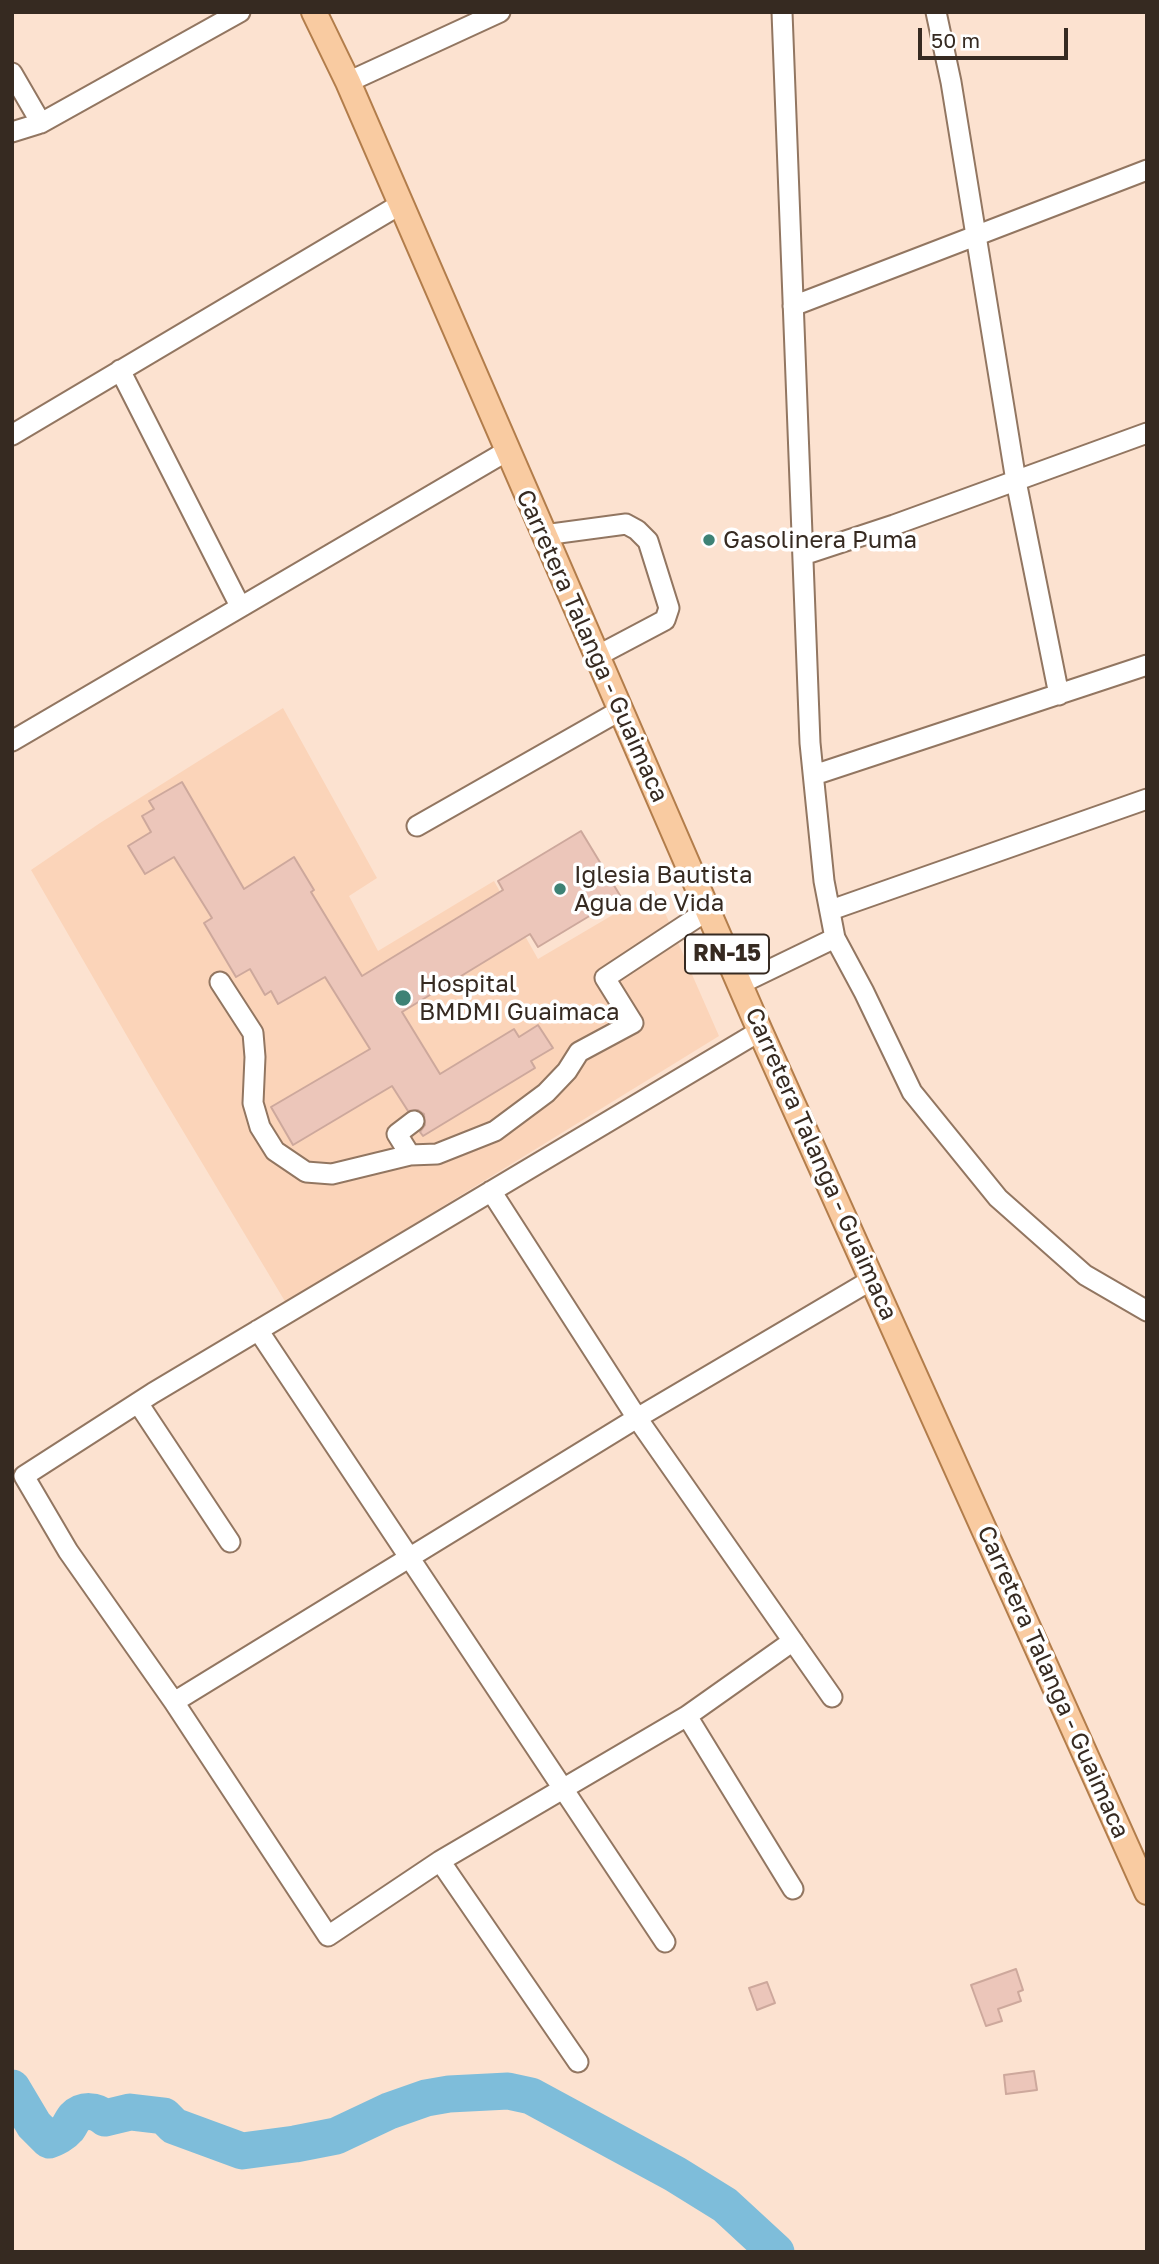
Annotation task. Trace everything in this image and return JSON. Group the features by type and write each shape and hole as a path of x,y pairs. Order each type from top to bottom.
{"main road":[{"name":"Carretera Talanga - Guaimaca","path":"314,12 348,82 740,984 1147,1892"}],"street":[{"path":"12,132 41,123 240,12"},
{"path":"348,82 500,12"},
{"path":"782,12 810,743 824,881 835,938 912,1091 998,1198 1085,1275 1147,1311"},
{"path":"936,12 951,82 1016,481 1059,695"},
{"path":"12,73 41,123"},
{"path":"793,306 1147,170"},
{"path":"12,435 401,204"},
{"path":"120,370 240,606"},
{"path":"803,555 1147,433"},
{"path":"12,741 507,450"},
{"path":"544,535 626,524 648,541 668,615 665,620 597,656"},
{"path":"814,775 1147,665"},
{"path":"417,826 621,710"},
{"path":"831,910 1147,799"},
{"path":"220,982 253,1033 253,1103 260,1127 275,1150 306,1172 332,1174 410,1155 437,1154 495,1131 546,1093 567,1071 579,1052 633,1023 605,978 708,910"},
{"path":"740,984 835,938"},
{"path":"761,1031 258,1330 24,1476 68,1551 174,1702 328,1936 440,1861 687,1716 793,1641"},
{"path":"410,1155 397,1134 414,1121"},
{"path":"491,1191 637,1418 832,1697"},
{"path":"174,1702 637,1418 873,1279"},
{"path":"258,1330 664,1942"},
{"path":"138,1403 230,1542"},
{"path":"687,1716 793,1889"},
{"path":"440,1861 578,2062"}],"shaded area":[{"name":"Hospital BMDMI Guaimaca","path":"283,708 377,878 349,896 378,951 494,881 538,959 655,890 719,1036 286,1303 31,870 100,823"}],"building":[{"path":"182,782 244,889 294,857 314,890 311,892 362,976 503,890 498,881 581,831 621,897 538,947 530,934 402,1012 440,1074 514,1029 519,1037 538,1025 553,1048 531,1061 535,1068 423,1136 420,1132 425,1125 424,1114 418,1110 408,1111 392,1086 293,1145 271,1107 370,1049 325,977 278,1004 271,991 265,995 250,969 236,977 204,923 212,918 174,857 145,874 128,846 151,832 142,816 154,809 149,801"},
{"path":"1016,1969 1023,1990 1018,1992 1021,2001 998,2009 1002,2021 986,2026 971,1985"},
{"path":"767,1982 775,2003 757,2010 749,1988"},
{"path":"1034,2071 1037,2090 1006,2094 1004,2075"}],"waterway":[{"path":"12,2088 34,2125 49,2140 64,2132 81,2113 94,2112 105,2118 130,2112 164,2116 174,2126 242,2151 336,2136 389,2111 426,2098 508,2091 531,2096 675,2174 725,2205 776,2252"}],"place":[{"name":"Gasolinera Puma","path":"709,540"},
{"name":"Iglesia Bautista Agua de Vida","path":"560,889"},
{"name":"Hospital BMDMI Guaimaca","path":"403,998"}]}
